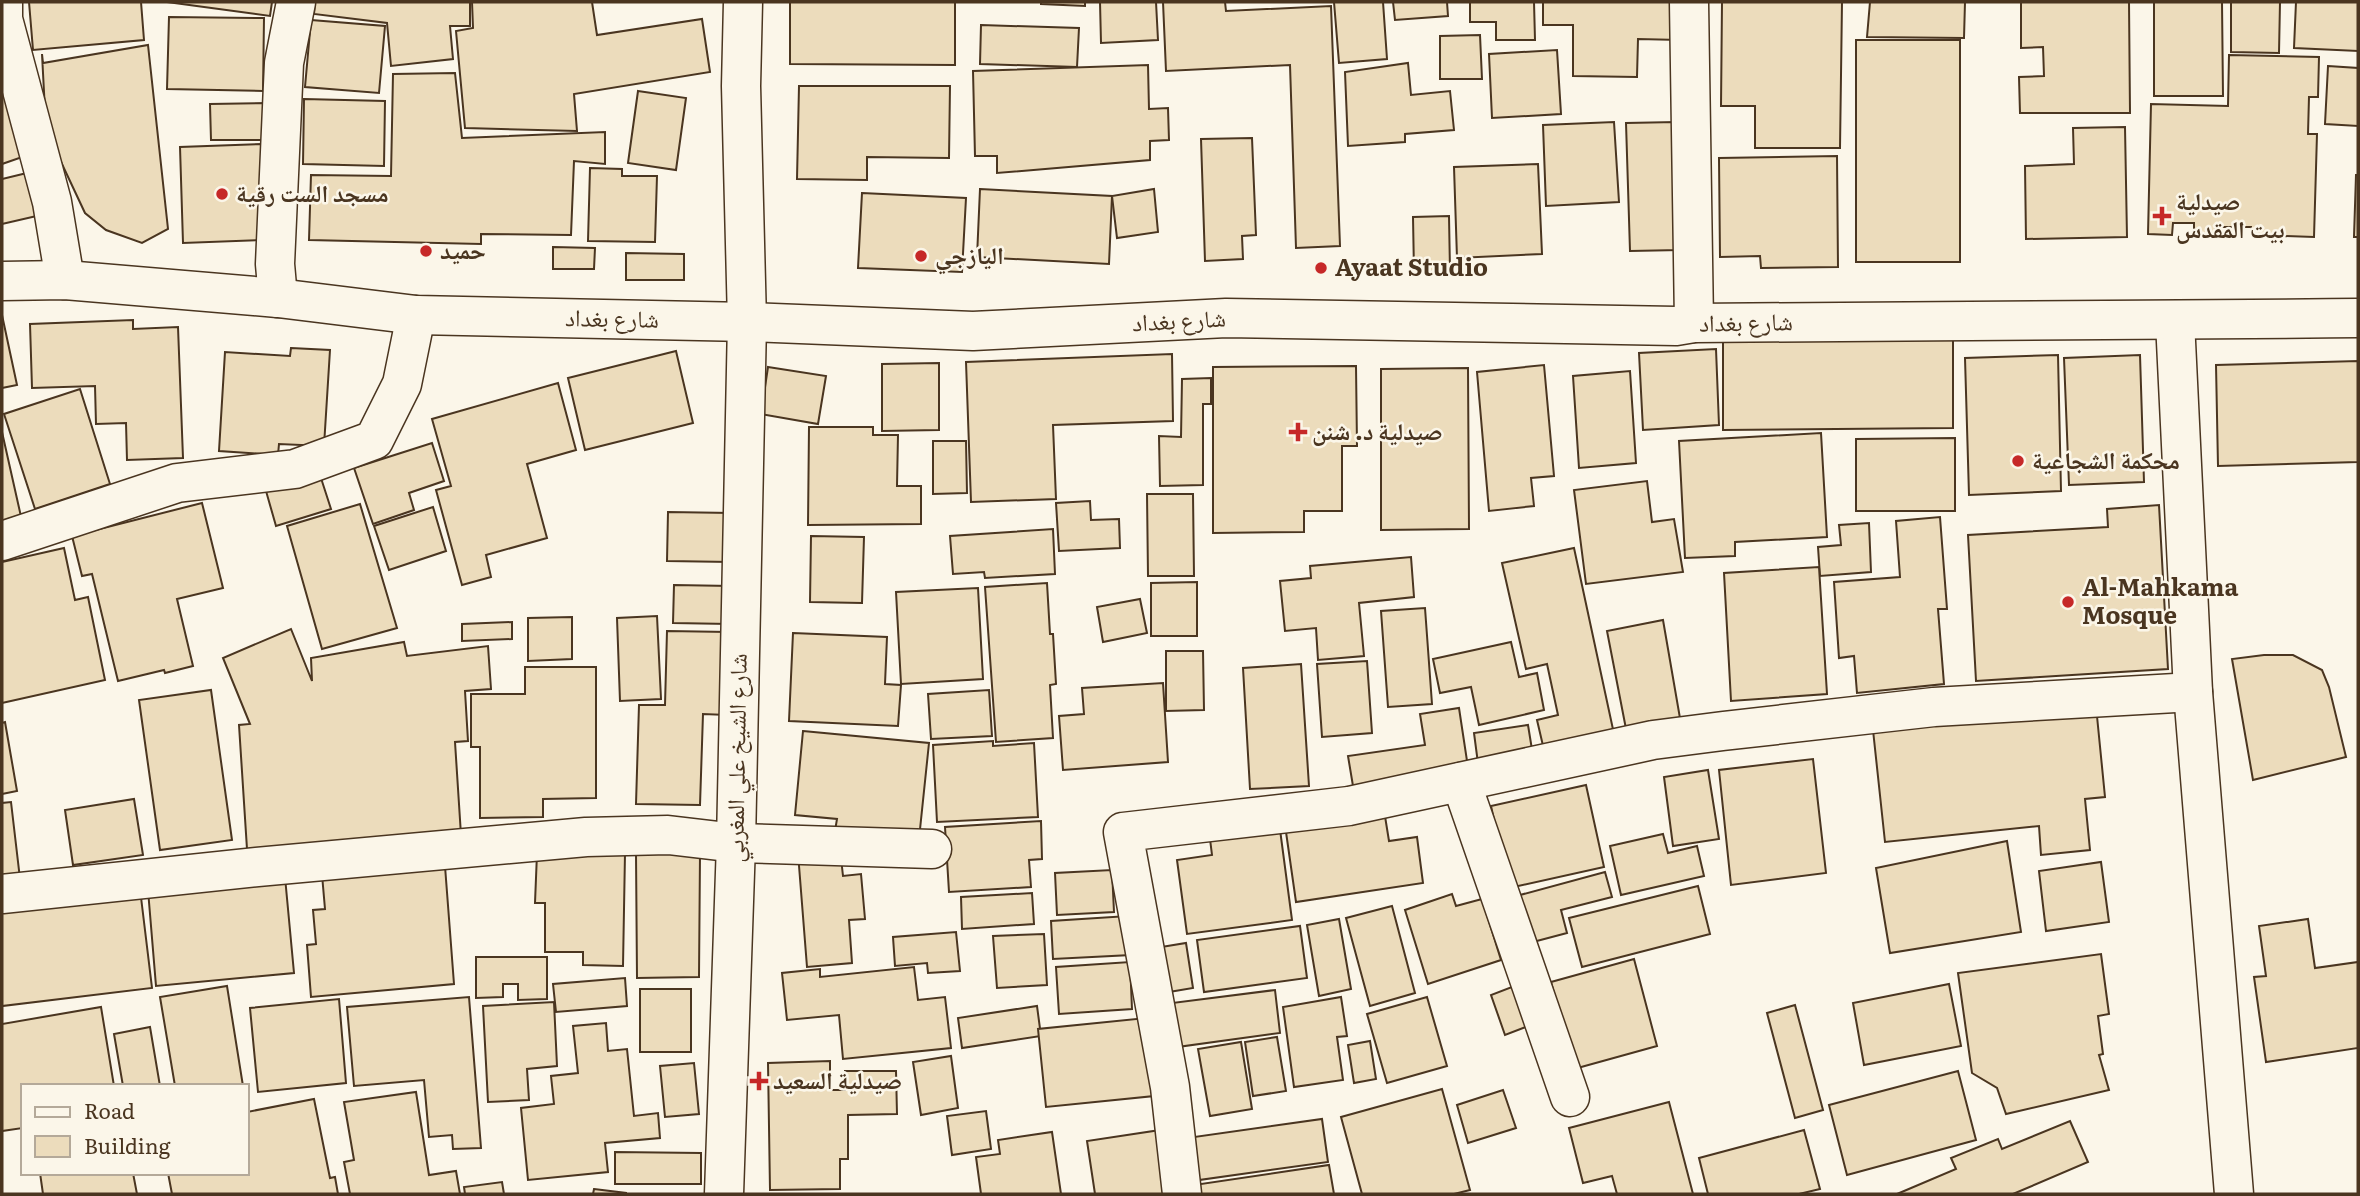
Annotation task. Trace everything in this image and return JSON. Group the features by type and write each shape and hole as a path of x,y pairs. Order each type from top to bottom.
{"street":[{"path":"3,2 3,19 52,202 65,280"},
{"path":"278,298 275,264 284,63 296,2"},
{"name":"شارع الشيخ علي المغربي","path":"724,1194 736,843 747,322 741,86 743,2"},
{"path":"1689,2 1694,323"},
{"name":"شارع بغداد","path":"2,281 65,280 278,298 416,315 747,322 973,331 1226,318 1676,326 1694,323 2358,318"},
{"path":"2,541 177,483 295,469 374,440 402,384 416,315"},
{"path":"2175,321 2193,692 2234,1194"},
{"path":"1182,1194 1170,1087 1123,832 1349,806 1653,740 1934,707 2193,692"},
{"path":"1461,782 1570,1097"},
{"path":"2,894 257,867 586,837 668,835 736,843 932,849"}],"building":[{"path":"29,2 141,2 144,40 33,50"},
{"path":"167,2 272,2 270,16"},
{"path":"315,2 470,2 470,26 450,26 453,59 391,66 387,23 314,14"},
{"path":"472,2 592,2 597,35 702,19 710,72 574,94 577,131 465,128 456,31 473,28"},
{"path":"790,2 955,2 955,65 790,64"},
{"path":"1085,2 1085,6 1041,4"},
{"path":"1100,2 1156,2 1158,40 1101,43"},
{"path":"1163,2 1225,2 1226,11 1331,6 1340,246 1296,248 1290,65 1166,71"},
{"path":"1334,2 1383,2 1387,59 1339,63"},
{"path":"1393,2 1447,2 1448,16 1395,20"},
{"path":"1470,2 1534,2 1535,40 1496,40 1496,22 1470,22"},
{"path":"1543,2 1681,2 1680,40 1638,39 1637,77 1573,76 1573,25 1543,25"},
{"path":"1722,2 1842,2 1840,148 1755,148 1755,106 1721,106"},
{"path":"1870,2 1965,2 1964,38 1867,37"},
{"path":"2021,2 2129,2 2130,113 2020,113 2019,77 2044,76 2043,47 2021,48"},
{"path":"2154,2 2222,2 2223,96 2154,96"},
{"path":"2231,2 2280,2 2279,53 2231,52"},
{"path":"2296,2 2358,2 2358,51 2294,48"},
{"path":"169,17 264,18 263,91 167,89"},
{"path":"311,20 385,26 379,93 305,87"},
{"path":"981,25 1079,28 1077,67 980,64"},
{"path":"1480,35 1482,79 1440,79 1440,36"},
{"path":"1856,40 1960,40 1960,262 1856,262"},
{"path":"148,45 168,229 142,243 106,230 85,213 46,130 42,54 43,63"},
{"path":"1557,50 1561,114 1492,118 1489,54"},
{"path":"2229,55 2319,57 2318,97 2309,97 2308,134 2317,134 2314,237 2251,235 2251,227 2215,227 2215,236 2194,235 2194,223 2173,223 2172,235 2148,234 2151,104 2228,106"},
{"path":"1408,63 1411,95 1450,91 1454,130 1405,134 1405,142 1348,146 1345,72"},
{"path":"1148,65 1149,109 1168,108 1169,140 1150,141 1150,160 997,173 997,156 975,156 973,71"},
{"path":"2328,66 2358,68 2358,126 2325,124"},
{"path":"455,73 462,138 605,132 605,164 574,161 571,235 481,234 481,244 309,240 311,175 391,176 393,74"},
{"path":"2,86 31,154 2,164"},
{"path":"799,86 950,86 949,158 867,157 867,180 797,179"},
{"path":"638,91 686,98 676,170 628,163"},
{"path":"304,99 385,101 384,166 303,164"},
{"path":"266,103 266,140 211,140 210,104"},
{"path":"1614,122 1619,202 1546,206 1543,125"},
{"path":"1676,122 1680,250 1630,251 1626,123"},
{"path":"2125,127 2127,237 2026,239 2025,166 2074,164 2073,128"},
{"path":"1252,138 1256,235 1242,236 1243,259 1205,261 1201,139"},
{"name":"مسجد الست رقية","path":"261,144 264,240 183,243 180,147"},
{"path":"1837,156 1838,267 1761,268 1760,256 1720,257 1719,158"},
{"path":"1538,164 1542,254 1457,258 1454,167"},
{"path":"590,168 622,169 622,176 657,176 655,242 588,241"},
{"path":"31,172 41,215 2,224 2,179"},
{"path":"2356,175 2358,237 2354,237"},
{"path":"980,189 1112,196 1109,264 977,257"},
{"path":"1154,189 1158,232 1117,238 1112,196"},
{"path":"862,193 966,198 962,272 858,268"},
{"path":"1449,216 1450,271 1414,272 1413,217"},
{"path":"553,247 595,248 594,269 553,269"},
{"path":"626,253 684,254 684,280 626,280"},
{"path":"2,315 17,385 2,388"},
{"path":"133,320 133,329 178,327 183,458 127,460 126,423 96,424 95,386 32,388 30,324"},
{"path":"1953,338 1953,428 1723,430 1723,340"},
{"path":"291,348 330,350 324,446 279,444 278,455 219,451 225,352 290,356"},
{"path":"1716,349 1719,425 1643,430 1639,353"},
{"path":"676,351 693,423 585,450 568,378"},
{"path":"1172,354 1173,421 1053,425 1056,499 971,502 966,362"},
{"path":"2058,355 2061,491 1969,495 1965,358"},
{"path":"2140,355 2144,482 2069,485 2064,358"},
{"path":"2358,361 2358,462 2218,466 2216,365"},
{"path":"939,363 939,430 882,431 882,364"},
{"path":"1544,365 1554,476 1531,478 1534,506 1489,511 1477,372"},
{"path":"1356,366 1357,446 1342,446 1342,511 1304,511 1304,532 1213,533 1213,367"},
{"path":"768,367 826,376 818,424 761,414"},
{"path":"1468,368 1469,529 1381,530 1381,369"},
{"path":"1630,371 1636,463 1579,468 1573,376"},
{"path":"1211,378 1211,404 1203,404 1203,485 1160,486 1159,436 1181,437 1182,379"},
{"path":"558,383 576,450 527,464 547,538 486,555 491,577 462,585 436,490 451,486 432,419"},
{"path":"80,389 110,484 35,509 4,414"},
{"path":"809,427 873,427 873,435 898,435 897,486 921,486 921,524 808,525"},
{"path":"2,432 22,521 2,526"},
{"path":"1821,433 1827,537 1735,542 1735,556 1685,558 1679,441"},
{"path":"1955,438 1955,511 1856,511 1856,439"},
{"path":"933,441 966,441 967,493 933,494"},
{"path":"432,443 444,481 409,493 414,510 373,524 354,468"},
{"path":"320,475 331,509 276,526 266,491"},
{"path":"1647,481 1652,522 1674,519 1683,572 1586,584 1574,490"},
{"path":"1147,494 1193,494 1194,576 1148,576"},
{"path":"1090,501 1091,520 1119,519 1120,548 1059,551 1056,503"},
{"path":"202,503 223,588 177,599 193,666 118,681 92,574 82,576 72,536"},
{"path":"360,504 397,628 322,649 287,526"},
{"name":"Al-Mahkama Mosque","path":"2159,505 2168,669 1976,681 1968,535 2108,527 2107,509"},
{"path":"433,507 446,551 389,570 374,526"},
{"path":"668,512 732,513 731,562 667,561"},
{"path":"1940,517 1947,609 1938,609 1944,684 1857,693 1854,656 1839,658 1834,582 1900,577 1896,521"},
{"path":"1869,523 1871,572 1820,576 1818,547 1841,545 1839,525"},
{"path":"1053,529 1055,574 985,578 984,572 953,574 950,536"},
{"path":"811,536 864,537 862,603 810,602"},
{"path":"64,548 75,600 88,597 105,680 2,703 2,562"},
{"path":"1574,548 1614,734 1544,750 1537,720 1558,715 1547,664 1526,669 1502,563"},
{"path":"1411,557 1414,597 1359,603 1364,656 1318,660 1316,628 1285,631 1280,581 1311,578 1310,566"},
{"path":"1819,567 1827,694 1731,701 1724,573"},
{"path":"1197,582 1197,636 1151,636 1151,583"},
{"path":"1047,583 1056,684 1050,685 1053,738 996,742 985,587"},
{"path":"674,585 731,586 730,624 673,623"},
{"path":"978,588 983,679 901,684 896,592"},
{"path":"1140,599 1147,633 1103,642 1097,607"},
{"path":"1425,608 1432,704 1388,707 1381,611"},
{"path":"657,616 661,699 620,701 617,618"},
{"path":"572,617 572,659 528,661 528,618"},
{"path":"1663,620 1681,724 1627,734 1607,631"},
{"path":"512,622 512,639 462,641 462,624"},
{"path":"291,629 312,681 311,658 404,642 407,656 488,646 491,689 465,691 468,741 455,742 461,835 247,849 239,725 250,724 223,658"},
{"path":"667,631 729,632 727,715 703,714 700,805 636,804 639,705 665,705"},
{"path":"793,633 887,637 885,684 901,685 898,726 789,721"},
{"path":"1511,642 1519,677 1537,673 1544,710 1479,725 1471,687 1440,693 1433,659"},
{"path":"1166,651 1203,651 1204,710 1166,711"},
{"path":"2293,655 2322,670 2329,687 2346,757 2253,780 2232,659"},
{"path":"1367,661 1372,733 1322,737 1317,664"},
{"path":"1301,664 1309,786 1250,789 1243,668"},
{"path":"525,667 596,667 596,798 543,799 543,817 480,818 480,747 471,747 471,694 525,694"},
{"path":"1163,683 1168,762 1063,770 1059,716 1084,714 1082,688"},
{"path":"211,690 232,840 160,850 139,700"},
{"path":"989,690 992,736 931,739 928,694"},
{"path":"2096,706 2105,797 2085,799 2090,850 2041,855 2039,826 1885,842 1873,730"},
{"path":"1459,708 1469,774 1354,792 1348,756 1425,745 1420,714"},
{"path":"5,722 17,791 2,794 2,723"},
{"path":"1528,725 1534,762 1479,771 1474,733"},
{"path":"803,731 929,743 919,839 835,831 837,819 795,815"},
{"path":"993,741 993,746 1034,743 1038,817 937,822 933,745"},
{"path":"1813,759 1826,873 1731,885 1719,770"},
{"path":"1708,770 1719,839 1673,846 1664,777"},
{"path":"1586,785 1604,867 1509,888 1491,806"},
{"path":"134,799 143,855 73,865 65,810"},
{"path":"11,802 20,879 2,882 2,803"},
{"path":"1384,810 1389,841 1417,837 1423,883 1296,902 1285,825"},
{"path":"1041,821 1042,859 1029,860 1031,887 949,892 945,827"},
{"path":"1279,822 1292,920 1187,934 1177,860 1212,855 1209,831"},
{"path":"1663,834 1668,853 1697,846 1704,876 1621,895 1610,846"},
{"path":"2007,841 2021,932 1890,953 1876,868"},
{"path":"840,849 843,876 861,874 865,919 849,920 852,963 807,967 798,853"},
{"path":"444,853 454,984 311,997 307,945 316,944 313,910 325,909 321,863"},
{"path":"537,853 625,853 623,966 583,965 583,952 545,952 545,903 535,903"},
{"path":"636,854 700,854 699,977 637,978"},
{"path":"2101,862 2109,922 2046,931 2039,871"},
{"path":"1112,870 1114,912 1057,915 1055,873"},
{"path":"1605,872 1612,897 1561,910 1567,933 1533,942 1520,895"},
{"path":"285,877 294,973 156,986 148,890"},
{"path":"1698,886 1710,934 1582,967 1569,918"},
{"path":"140,889 152,988 2,1006 2,906"},
{"path":"1032,893 1034,924 962,929 961,897"},
{"path":"1452,894 1456,906 1482,899 1501,960 1428,984 1405,910"},
{"path":"1392,906 1415,993 1370,1006 1346,918"},
{"path":"1128,916 1131,955 1053,959 1051,921"},
{"path":"1339,919 1351,989 1319,996 1307,925"},
{"path":"2308,919 2315,968 2358,962 2358,1048 2266,1062 2254,977 2266,976 2259,926"},
{"path":"1300,926 1307,978 1204,992 1197,940"},
{"path":"956,932 960,971 928,973 927,963 895,966 893,937"},
{"path":"1044,934 1047,985 997,988 993,936"},
{"path":"1186,943 1193,988 1157,994 1149,949"},
{"path":"2101,954 2109,1014 2098,1016 2103,1054 2099,1055 2109,1090 2006,1114 1997,1088 1972,1073 1958,973"},
{"path":"476,957 547,957 547,999 518,1000 518,984 503,984 503,997 476,998"},
{"path":"1634,959 1657,1046 1574,1069 1551,982"},
{"path":"1130,962 1132,1009 1059,1014 1056,967"},
{"path":"914,967 918,1000 945,997 951,1048 843,1059 839,1015 787,1020 782,973 820,969 820,977"},
{"path":"625,978 627,1006 556,1012 553,984"},
{"path":"1949,984 1961,1046 1864,1065 1853,1003"},
{"path":"1517,985 1531,1025 1505,1035 1491,995"},
{"path":"227,986 243,1084 175,1084 160,997"},
{"path":"640,989 691,989 691,1052 640,1052"},
{"path":"1275,990 1280,1033 1170,1048 1164,1004"},
{"path":"469,997 481,1148 453,1149 452,1135 429,1137 424,1080 354,1086 347,1007"},
{"path":"1341,997 1347,1036 1337,1037 1343,1080 1294,1087 1283,1007"},
{"path":"1427,997 1447,1066 1387,1083 1367,1014"},
{"path":"339,999 346,1083 258,1092 250,1008"},
{"path":"554,1002 557,1066 527,1069 529,1100 488,1102 483,1006"},
{"path":"1795,1005 1823,1110 1795,1118 1767,1013"},
{"path":"1037,1006 1041,1036 962,1048 958,1018"},
{"path":"101,1007 114,1084 21,1084 21,1128 2,1131 2,1024"},
{"path":"1146,1018 1154,1096 1046,1107 1038,1029"},
{"path":"606,1023 608,1051 627,1049 634,1116 658,1113 660,1138 605,1143 608,1172 528,1180 521,1108 554,1104 551,1076 578,1073 573,1026"},
{"path":"150,1027 160,1084 123,1084 114,1034"},
{"path":"1277,1037 1286,1091 1253,1096 1245,1042"},
{"path":"1370,1041 1376,1079 1354,1083 1348,1045"},
{"path":"1241,1042 1252,1109 1210,1116 1198,1049"},
{"path":"951,1056 958,1108 921,1115 913,1062"},
{"path":"830,1061 830,1090 845,1090 845,1071 896,1071 897,1114 848,1115 848,1159 840,1159 840,1189 770,1190 768,1063"},
{"path":"694,1063 699,1114 665,1117 660,1066"},
{"path":"1958,1071 1976,1140 1847,1175 1829,1105"},
{"path":"1442,1089 1470,1190 1454,1194 1362,1194 1341,1117"},
{"path":"1503,1090 1516,1128 1468,1143 1457,1105"},
{"path":"416,1092 429,1175 456,1171 460,1194 350,1194 344,1162 354,1160 344,1102"},
{"path":"314,1099 330,1178 335,1177 338,1194 172,1194 168,1175 248,1175 248,1112"},
{"path":"1669,1102 1693,1194 1617,1194 1612,1176 1583,1183 1569,1128"},
{"path":"986,1111 991,1149 952,1155 947,1116"},
{"path":"1322,1119 1328,1162 1199,1180 1194,1137"},
{"path":"2070,1121 2088,1162 2013,1194 1897,1194 1956,1169 1951,1158 1998,1139 2002,1149"},
{"path":"1167,1129 1177,1194 1095,1194 1087,1141"},
{"path":"1804,1130 1820,1189 1799,1194 1708,1194 1699,1158"},
{"path":"1052,1132 1061,1194 981,1194 976,1157 1000,1154 998,1140"},
{"path":"615,1152 701,1153 701,1184 615,1184"},
{"path":"1329,1165 1334,1194 1195,1194 1194,1185"},
{"path":"40,1175 133,1175 137,1194 43,1194"},
{"path":"502,1182 504,1194 465,1194 464,1187"},
{"path":"594,1189 626,1193 626,1194 593,1194"}],"place":[{"name":"مسجد الست رقية","path":"222,194"},
{"name":"صيدلية بيت المقدس","path":"2162,216"},
{"name":"حميد","path":"426,251"},
{"name":"اليازجي","path":"921,256"},
{"name":"Ayaat Studio","path":"1321,268"},
{"name":"صيدلية د. شنن","path":"1298,432"},
{"name":"محكمة الشجاعية","path":"2018,461"},
{"name":"Al-Mahkama Mosque","path":"2068,602"},
{"name":"صيدلية السعيد","path":"759,1081"}]}
